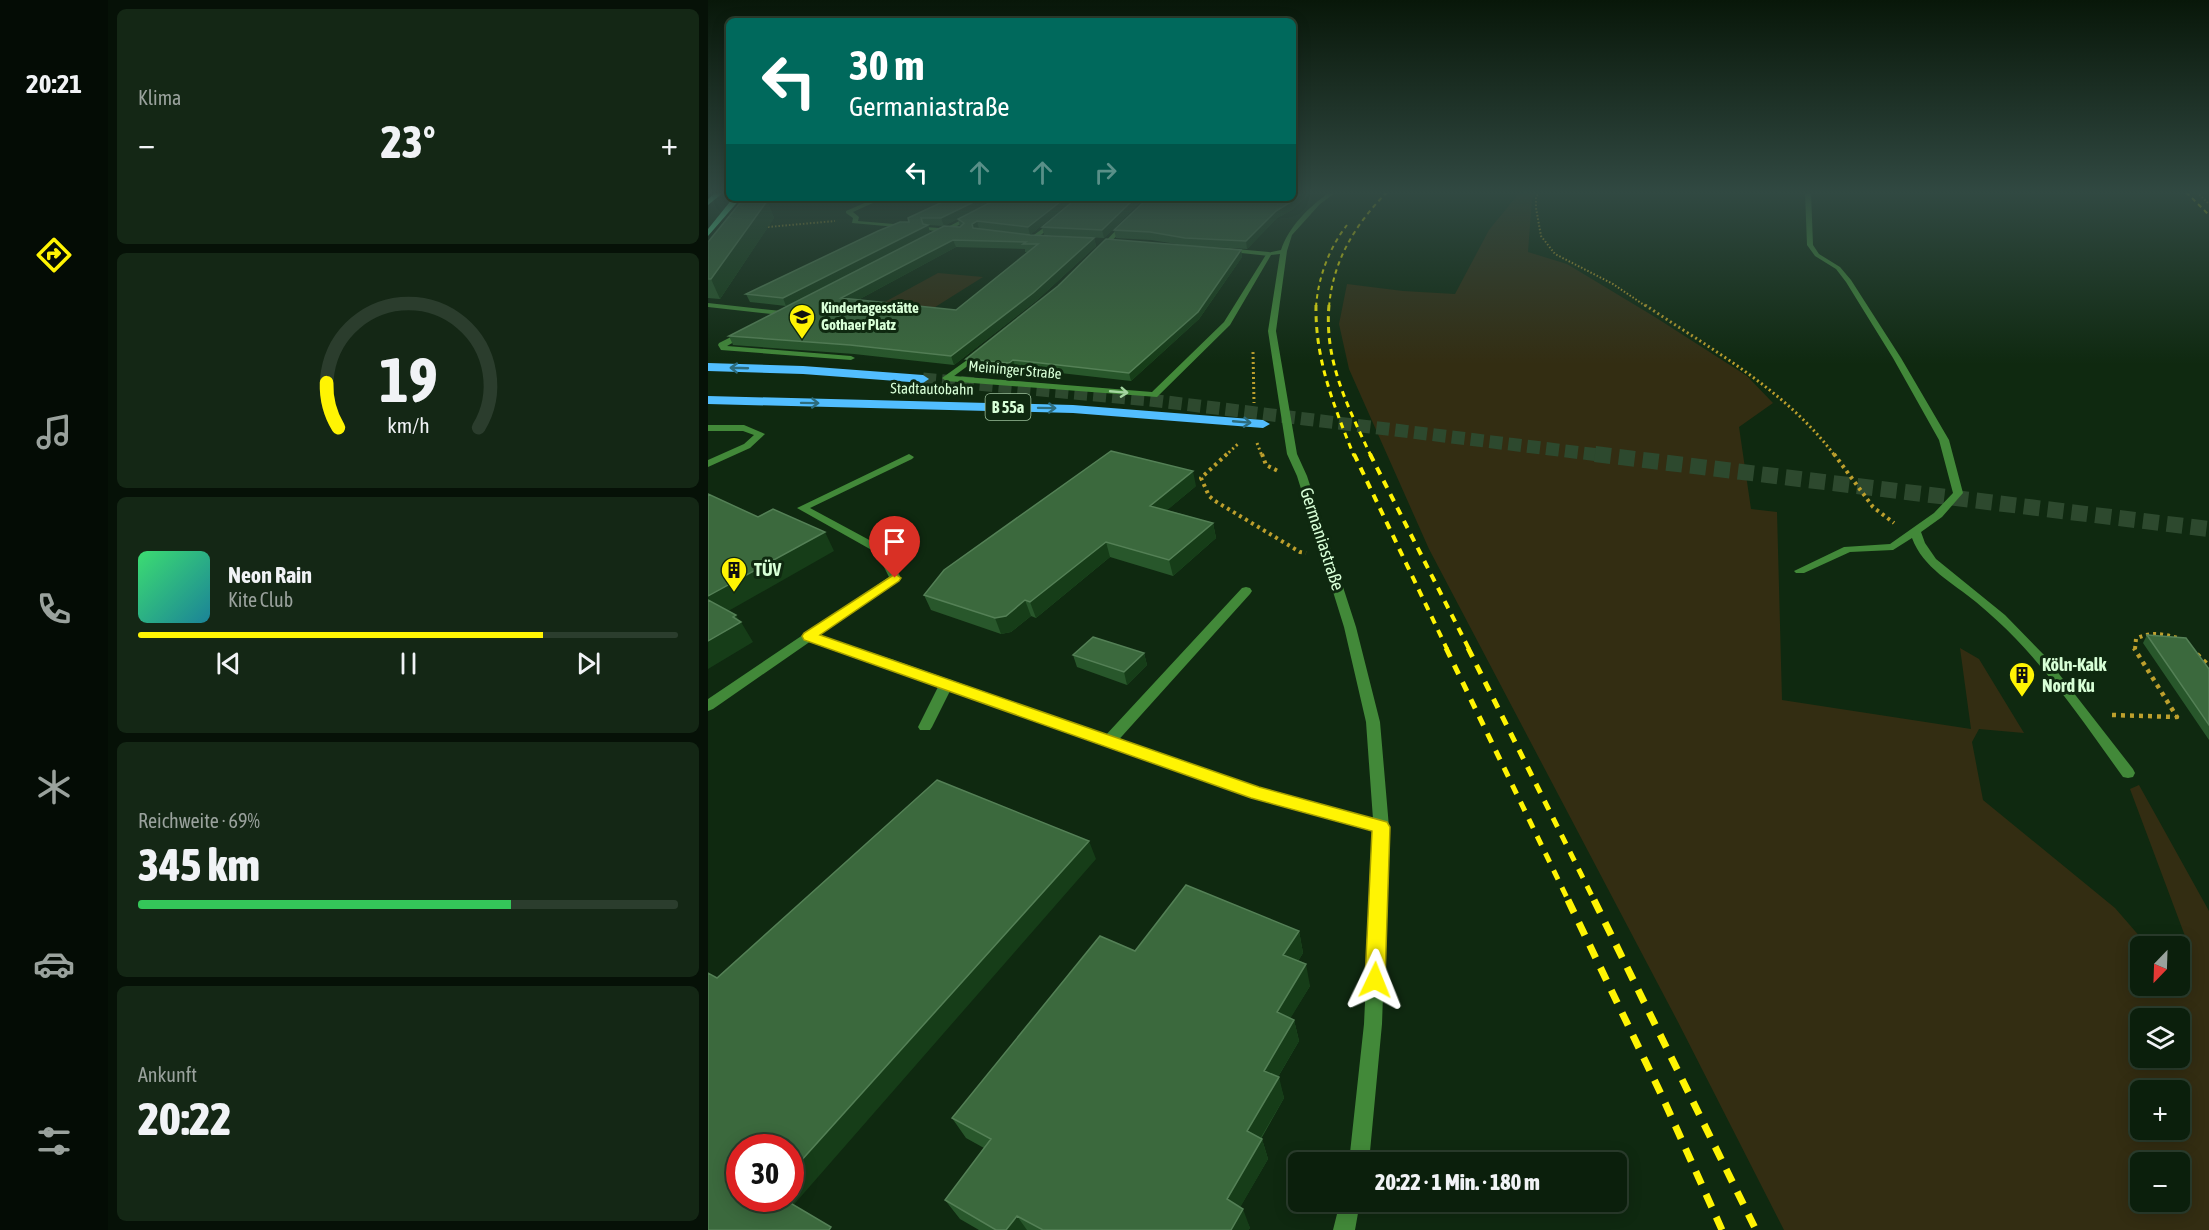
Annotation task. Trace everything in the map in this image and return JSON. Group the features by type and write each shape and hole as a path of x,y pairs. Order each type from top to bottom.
{"highway":[{"name":"Stadtautobahn","path":"708,367 803,370 923,379"},
{"name":"Stadtautobahn","path":"708,400 1073,409 1263,424"}],"street":[{"path":"1093,256 1100,249"},
{"path":"1800,571 1848,549 1893,547 1938,515 1958,493 1944,440 1849,281 1838,268 1817,255 1813,249"},
{"path":"1217,250 1269,254 1284,251"},
{"name":"Germaniastraße","path":"1284,251 1272,331 1292,454 1302,476 1350,627 1374,722 1381,827 1373,1024 1360,1152"},
{"name":"Meininger Straße","path":"991,344 946,378 1155,395 1227,323 1269,254"},
{"path":"708,305 781,314"},
{"path":"763,322 791,308"},
{"path":"754,327 722,345 731,350 851,357"},
{"path":"708,428 744,428 760,434 747,446 708,464"},
{"path":"708,706 895,578 882,551 802,508 909,457"},
{"path":"1915,531 1924,554 1940,570 2008,623 2028,643 2128,773"},
{"path":"1109,741 1246,591"},
{"path":"809,636 1257,793 1381,827"},
{"path":"925,727 947,683"},
{"path":"1344,1230 1348,1212"}],"path":[{"path":"1551,249 1554,254 1612,284 1772,390 1819,434 1873,507 1891,522 1915,531"},
{"path":"1240,442 1201,478 1209,496 1300,552 1328,558"},
{"path":"2084,715 2177,717 2134,648 2136,639 2144,634 2155,633 2184,640"},
{"path":"2190,646 2209,666"}],"shaded area":[{"path":"1479,249 1528,249 1528,252 1567,264 1747,376 1773,403 1739,427 1751,509 1777,512 1782,700 1971,729 1960,648 1979,659 2024,733 1979,729 1972,742 1983,800 2115,908 2139,936 2130,936 2130,996 2190,996 2190,936 2185,936 2130,789 2139,785 2209,911 2209,1230 1784,1230 1678,1022 1429,549 1349,369 1339,324 1347,284 1403,291 1455,294"},
{"path":"938,273 983,277 924,314 859,316"}],"building":[{"path":"708,249 732,249 711,279 708,279"},
{"path":"839,249 880,249 783,298 746,294"},
{"path":"898,249 935,249 841,298 956,310 1031,249 1081,249 1033,293 951,356 850,345 729,336"},
{"path":"1095,249 1241,250 1198,312 1129,373 1013,360 1009,363 966,359 1058,286"},
{"path":"1111,451 1193,471 1150,506 1213,523 1169,560 1106,542 1030,602 1025,600 1006,616 995,618 924,595 944,570"},
{"path":"708,494 758,517 773,509 825,532 708,596"},
{"path":"708,600 736,615 733,617 741,622 708,641"},
{"path":"2147,635 2186,638 2209,669 2209,725"},
{"path":"1093,637 1144,653 1124,672 1073,655"},
{"path":"937,780 1089,841 804,1157 804,1134 726,1134 726,1212 804,1211 831,1227 829,1230 708,1230 708,973 717,978"},
{"path":"1186,885 1299,931 1283,955 1306,964 1277,1012 1294,1020 1264,1071 1279,1077 1247,1131 1262,1139 1227,1199 1243,1209 1231,1230 1043,1230 1017,1216 1006,1230 996,1230 945,1200 991,1139 952,1118 1100,936 1135,951"}],"tunnel":[{"path":"923,379 1150,400 1607,456"},
{"path":"1595,454 2209,529"}],"railway":[{"path":"1316,306 1319,285 1332,249"},
{"path":"1329,307 1335,274 1345,249"},
{"path":"1329,305 1328,326 1334,364 1346,401 1371,456"},
{"path":"1316,306 1322,364 1354,456"},
{"path":"1354,454 1447,649"},
{"path":"1371,456 1469,649"},
{"path":"1446,648 1569,902"},
{"path":"1468,648 1594,900"},
{"path":"1568,900 1662,1096 1722,1230"},
{"path":"1594,900 1756,1230"}],"place":[{"name":"Kindertagesstätte Gothaer Platz","path":"802,340"},
{"name":"TÜV","path":"734,593"},
{"name":"Köln-Kalk Nord Ku","path":"2022,698"}],"route":[{"path":"895,578 809,636 1257,793 1381,827 1375,980"}]}
